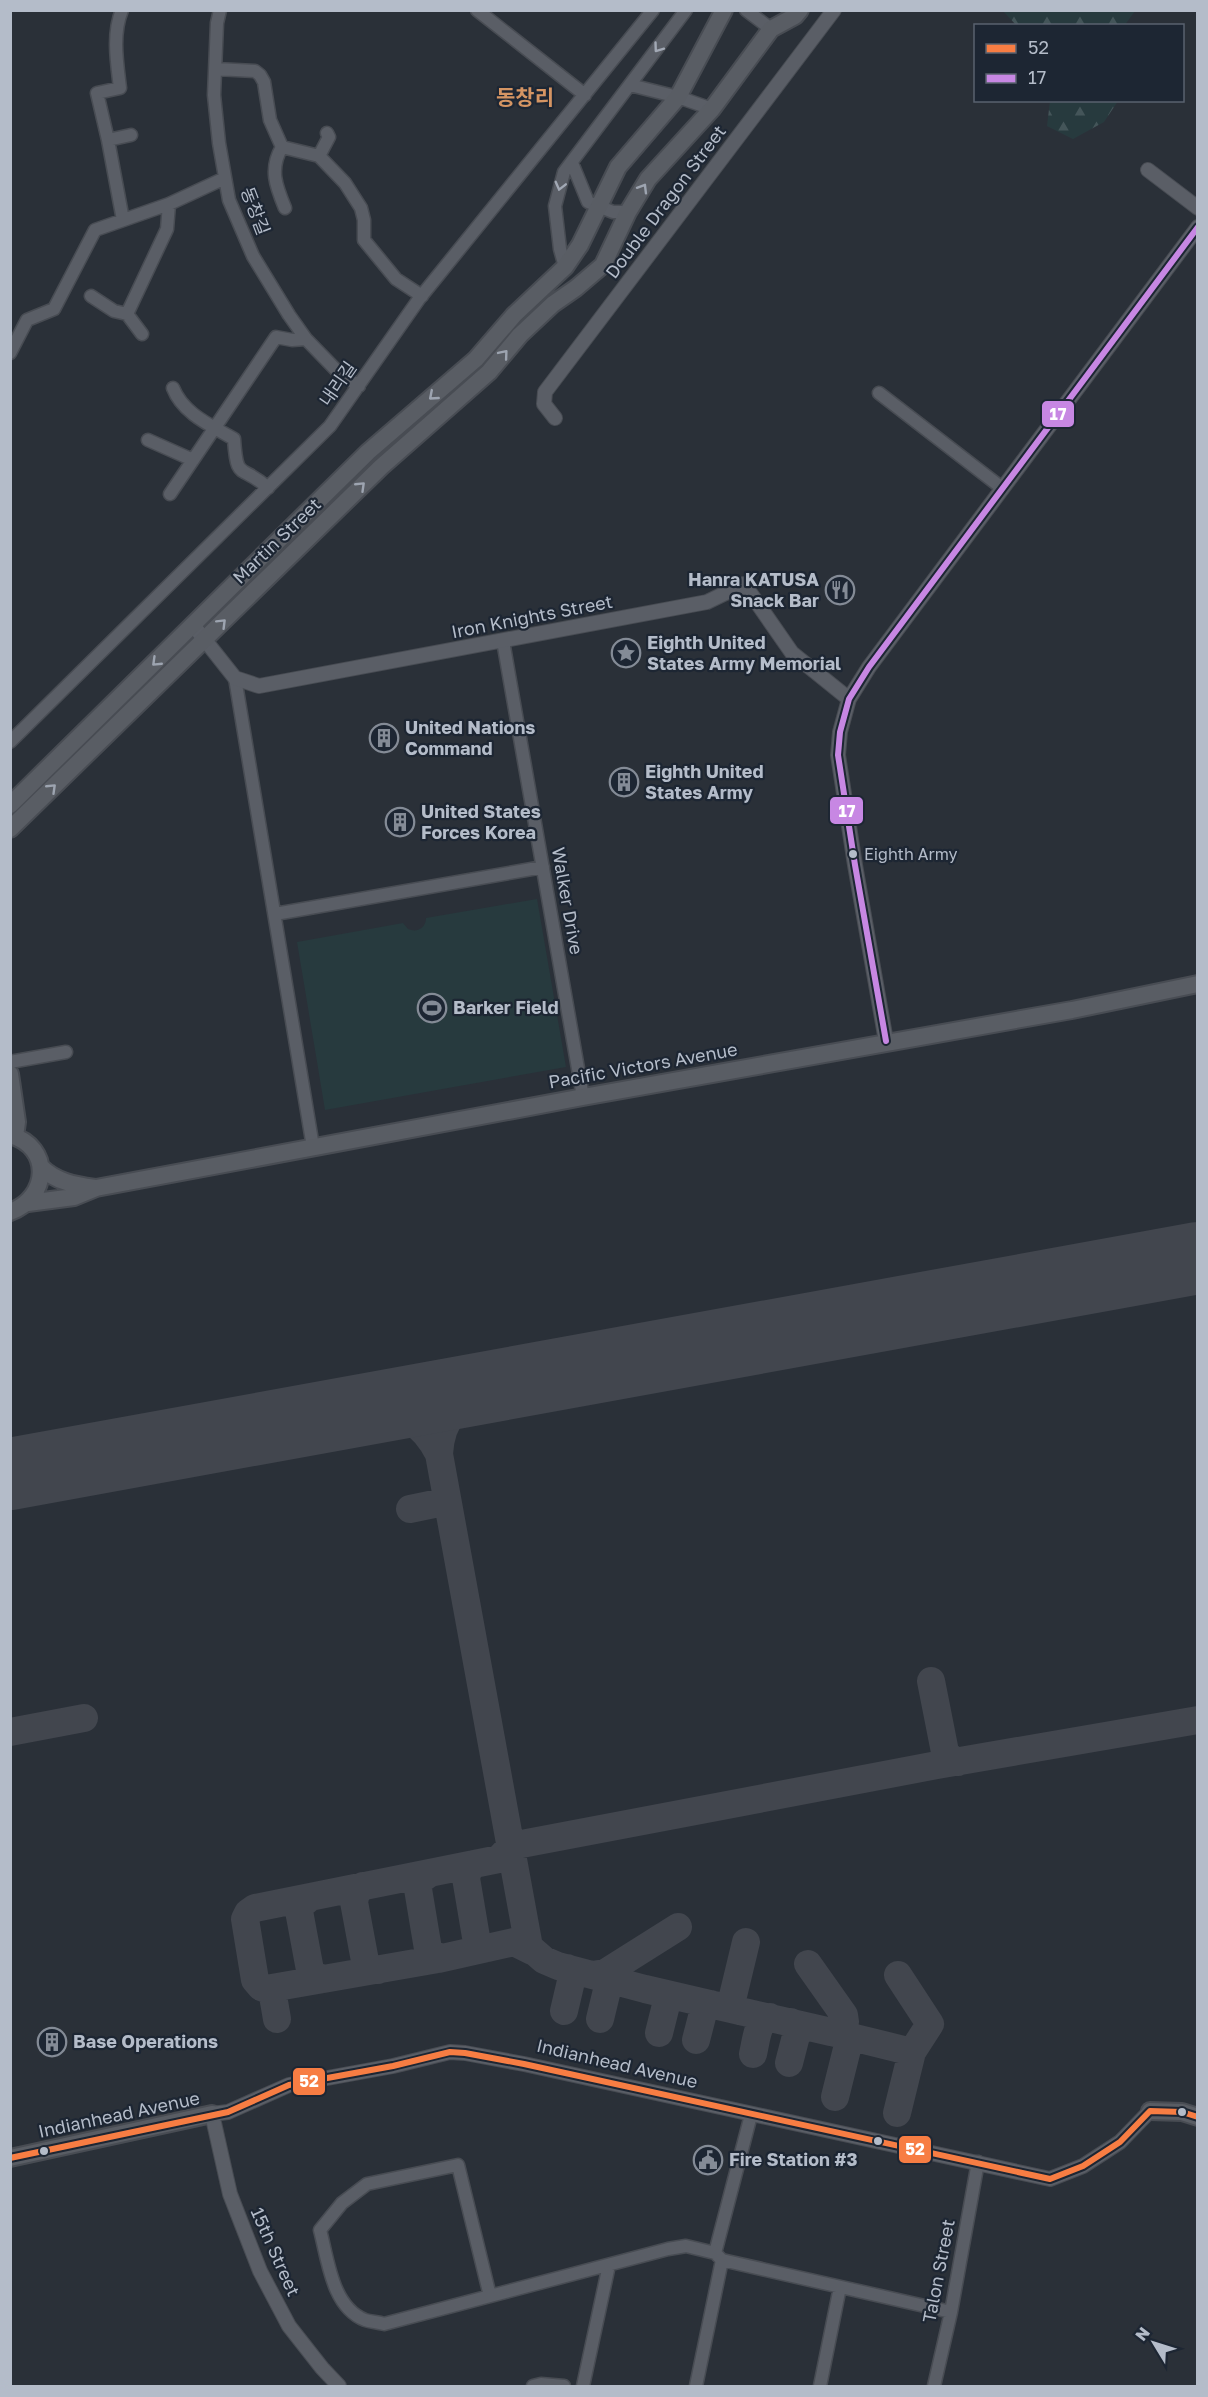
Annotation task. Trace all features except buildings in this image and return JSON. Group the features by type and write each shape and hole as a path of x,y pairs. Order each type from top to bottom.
{"main road":[{"name":"Martin Street","path":"10,805 368,452 476,359 514,315 565,267 580,245 618,167 678,97 724,10"},
{"path":"771,29 795,16 800,10"},
{"name":"Martin Street","path":"10,829 381,467 489,372 520,335 553,304 603,265 628,212 648,179 712,109 771,29"},
{"name":"Pacific Victors Avenue","path":"96,1188 886,1041 1072,1010 1197,984"},
{"path":"10,1074 17,1122 13,1136 27,1143 34,1150 41,1167 47,1173 71,1184 96,1188"},
{"path":"28,1203 39,1187 41,1167"},
{"path":"10,1212 28,1203 74,1197 96,1188"},
{"name":"Indianhead Avenue","path":"1150,2110 1182,2112 1197,2117"},
{"name":"Indianhead Avenue","path":"10,2158 213,2114"}],"street":[{"path":"122,10 117,23 117,65 120,88 97,93 123,220"},
{"name":"동창길","path":"220,10 217,23 214,96 229,200 253,256 306,339 340,374 359,386"},
{"path":"477,10 585,95"},
{"name":"내리길","path":"10,742 330,426 422,296 652,10"},
{"path":"565,267 560,249 555,206 564,172 686,10"},
{"path":"746,10 771,29"},
{"name":"Double Dragon Street","path":"555,418 544,404 545,392 834,10"},
{"path":"216,69 255,71 260,75 264,82 270,120 282,147"},
{"path":"629,88 678,97 712,109"},
{"path":"319,156 328,137 327,133"},
{"path":"108,140 131,135"},
{"path":"282,147 319,156 345,183 361,208 364,220 364,240 396,279 422,296"},
{"path":"282,147 275,158 273,171 276,188 285,208"},
{"path":"572,163 588,202 613,212 628,212"},
{"path":"1148,170 1197,208"},
{"path":"10,353 27,320 54,309 95,230 169,204 225,178"},
{"path":"127,314 167,229 169,204"},
{"path":"886,1041 838,755 840,732 849,699 869,667 1197,227"},
{"path":"92,296 114,311 127,314 142,334"},
{"path":"170,494 276,338 306,339"},
{"path":"173,388 177,398 186,409 234,439 237,468 242,473 255,477 268,488"},
{"path":"879,393 1002,488"},
{"path":"148,440 193,460"},
{"name":"Iron Knights Street","path":"235,678 259,686 707,602 744,584 792,653 849,699"},
{"path":"193,625 235,678 313,1147"},
{"name":"Walker Drive","path":"503,640 583,1097"},
{"path":"275,914 543,867"},
{"path":"10,1062 66,1052"},
{"name":"Indianhead Avenue","path":"213,2114 228,2112 289,2085 393,2067 450,2052 465,2053 1050,2179 1083,2166 1120,2142 1150,2110"},
{"name":"15th Street","path":"213,2114 230,2194 260,2271 289,2326 339,2386"},
{"path":"696,2386 718,2257 751,2115"},
{"name":"Talon Street","path":"934,2386 951,2312 978,2162"},
{"path":"490,2296 458,2165 367,2184 342,2203 320,2230 330,2269 343,2304 365,2320 384,2324 686,2246 718,2257 951,2312"},
{"path":"584,2386 609,2265"},
{"path":"820,2386 840,2287"},
{"path":"532,2386 541,2384 564,2386"}],"green space":[{"path":"1003,11 1135,11 1125,24 1015,24"},
{"path":"1050,102 1117,102 1104,122 1073,139 1047,126"},
{"name":"Barker Field","path":"537,899 566,1067 325,1110 297,942 403,923 408,929 418,930 423,927 426,918"}],"taxiway":[{"path":"493,1387 471,1398 454,1411 444,1429 439,1454 529,1947 544,1960 558,1966 645,1989 837,2032 845,2022 844,2015 808,1964"},
{"path":"366,1410 390,1413 410,1420 425,1433 439,1454"},
{"path":"410,1509 439,1503 443,1503 449,1509"},
{"path":"931,1681 945,1752 952,1760 958,1762"},
{"path":"10,1732 84,1718"},
{"path":"532,1951 514,1942 438,1959 266,1989 255,1980 245,1919 248,1913 255,1908 499,1859 511,1846 937,1765 1198,1720"},
{"path":"474,1864 466,1878 476,1937 480,1944 488,1948"},
{"path":"430,1873 420,1880 418,1889 428,1949 438,1959"},
{"path":"363,1886 356,1893 354,1902 365,1961 370,1967 378,1970"},
{"path":"309,1898 302,1904 299,1911 310,1970 315,1976 323,1979"},
{"path":"592,1975 605,1973 678,1927"},
{"path":"740,2011 733,2005 732,2000 746,1942"},
{"path":"564,2011 572,1977 567,1968"},
{"path":"831,2032 912,2052 930,2024 898,1975"},
{"path":"600,2019 608,1986 603,1978"},
{"path":"272,1990 277,2019"},
{"path":"659,2033 667,2001 662,1993"},
{"path":"696,2040 704,2009 711,2004"},
{"path":"753,2054 762,2022 770,2017"},
{"path":"789,2063 797,2032 791,2022"},
{"path":"835,2097 850,2037"},
{"path":"897,2113 912,2052"}],"runway":[{"path":"10,1474 1198,1258"}],"transit line":[{"name":"17","path":"886,1041 838,755 840,732 849,699 869,667 1198,227"},
{"name":"52","path":"10,2158 228,2112 289,2085 393,2066 450,2052 524,2064 1050,2179 1083,2166 1120,2142 1150,2111 1182,2112 1198,2117"}],"place":[{"name":"Hanra KATUSA Snack Bar","path":"840,590"},
{"name":"Eighth United States Army Memorial","path":"626,653"},
{"name":"United Nations Command","path":"384,738"},
{"name":"Eighth United States Army","path":"624,782"},
{"name":"United States Forces Korea","path":"400,822"},
{"name":"Eighth Army","path":"853,854"},
{"name":"Barker Field","path":"432,1008"},
{"name":"Base Operations","path":"52,2042"},
{"name":"Fire Station #3","path":"708,2160"}],"district":[{"name":"동창리","path":"525,98"}]}
